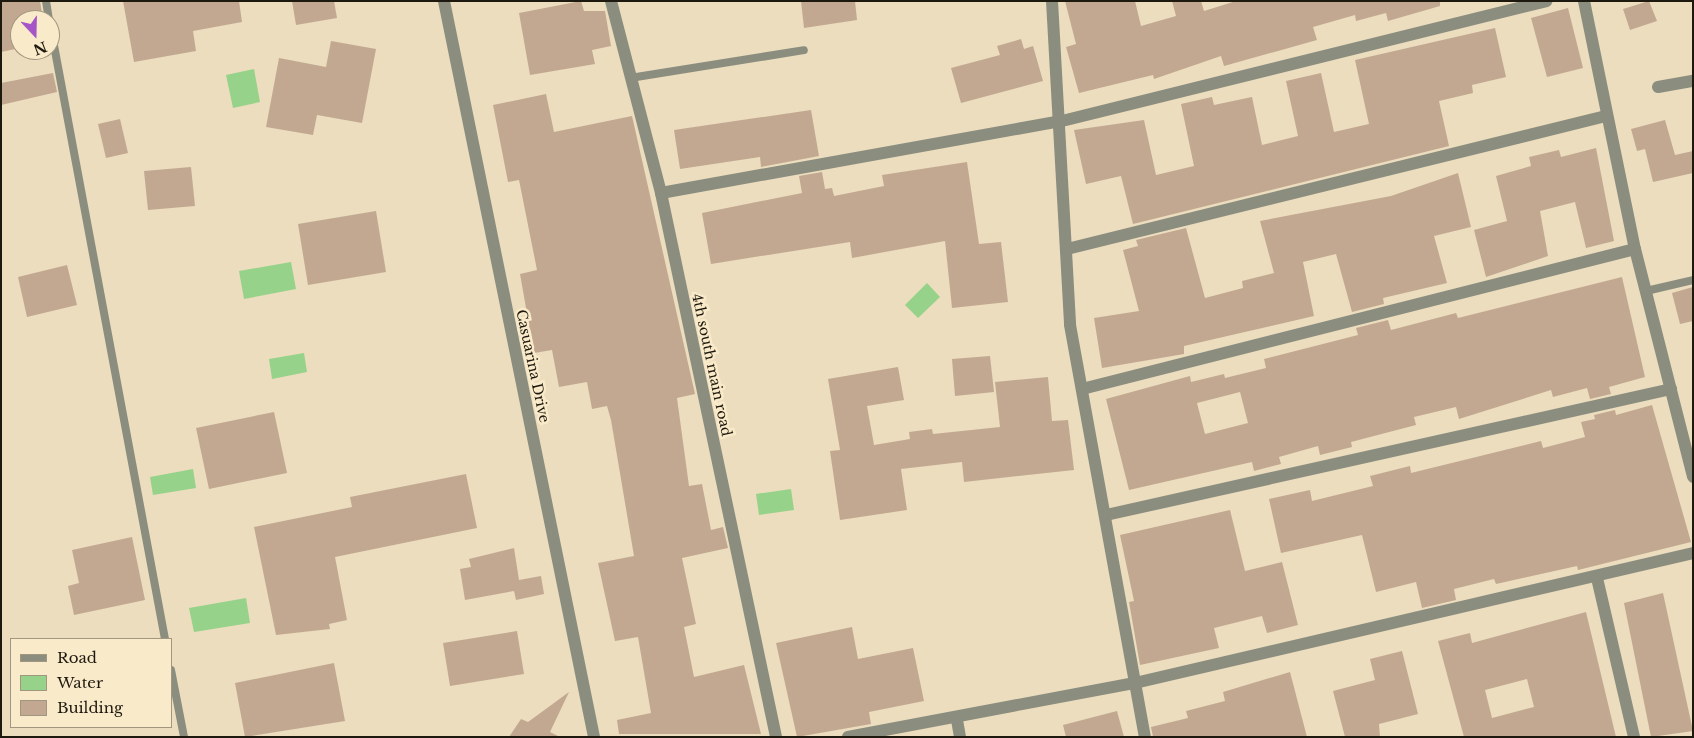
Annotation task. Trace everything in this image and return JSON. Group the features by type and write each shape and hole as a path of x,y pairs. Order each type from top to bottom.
{"street":[{"name":"Casuarina Drive","path":"444,1 594,737"},
{"name":"4th south main road","path":"611,1 661,193 776,737"},
{"path":"1052,1 1062,121 1070,325 1145,737"},
{"path":"661,193 1062,121 1546,1"},
{"path":"1584,1 1606,116 1635,249 1693,477"},
{"path":"1658,87 1693,81"},
{"path":"1067,249 1606,116"},
{"path":"1082,389 1635,249"},
{"path":"1106,515 1671,389"},
{"path":"848,737 957,720 1135,683 1597,578 1693,552"},
{"path":"1597,578 1634,737"},
{"path":"957,720 960,737"}],"lane":[{"path":"630,78 804,50"},
{"path":"57,60 165,638"},
{"path":"1646,291 1693,280"},
{"path":"172,675 184,737"}],"water":[{"path":"254,69 260,102 233,108 226,75"},
{"path":"291,262 296,289 244,299 239,271"},
{"path":"927,283 940,297 918,318 905,305"},
{"path":"304,353 307,372 272,379 269,359"},
{"path":"193,469 196,488 153,495 150,477"},
{"path":"791,489 794,510 759,515 756,494"},
{"path":"246,598 250,623 194,632 189,608"}],"building":[{"path":"1,1 40,1 41,10 10,10 10,50 1,52"},
{"path":"123,1 239,1 242,22 193,31 196,51 134,62"},
{"path":"292,1 334,1 337,18 296,25"},
{"path":"581,1 584,11 605,11 611,46 592,50 595,64 530,75 519,13"},
{"path":"801,1 855,1 857,20 804,28"},
{"path":"1065,1 1135,1 1141,26 1176,16 1172,1 1201,1 1204,11 1236,1 1440,1 1440,6 1388,21 1386,13 1356,21 1355,15 1313,27 1317,40 1224,66 1221,56 1154,79 1153,75 1079,93 1066,47 1076,44"},
{"path":"1649,1 1657,21 1630,30 1623,9"},
{"path":"1568,8 1583,68 1547,77 1531,18"},
{"path":"1495,28 1506,77 1472,85 1473,93 1439,101 1449,146 1133,224 1121,176 1086,184 1074,130 1144,120 1156,175 1194,166 1181,104 1212,97 1214,105 1252,97 1262,145 1298,136 1286,81 1321,73 1334,132 1369,124 1355,60"},
{"path":"1021,39 1024,49 1033,46 1043,81 961,103 951,68 1000,55 997,46"},
{"path":"331,41 376,49 362,123 317,115 313,135 266,127 279,58 326,67"},
{"path":"53,73 57,92 1,105 1,83"},
{"path":"546,94 554,132 632,116 695,394 677,398 689,486 702,484 711,530 723,527 728,548 682,558 696,624 684,627 694,677 744,665 761,734 619,734 617,720 651,713 638,637 615,641 598,563 634,556 611,420 607,406 592,409 587,382 559,387 552,350 534,353 520,274 537,270 519,180 508,182 493,105"},
{"path":"811,110 819,156 761,167 760,157 680,169 674,130"},
{"path":"120,119 128,153 106,158 98,124"},
{"path":"1665,120 1675,155 1693,151 1693,173 1653,182 1645,149 1637,151 1631,129"},
{"path":"1596,148 1614,241 1586,248 1575,202 1540,211 1548,256 1486,277 1474,230 1507,221 1496,176 1531,166 1529,157 1559,150 1561,157"},
{"path":"967,162 979,244 1001,242 1008,302 952,308 945,241 852,258 850,242 711,264 702,213 802,193 799,176 822,172 825,189 832,188 834,196 884,186 882,175"},
{"path":"191,167 195,206 148,210 144,171"},
{"path":"1458,173 1471,227 1434,236 1447,283 1383,298 1384,304 1352,312 1336,254 1303,262 1314,316 1184,346 1184,354 1102,368 1094,318 1139,311 1123,250 1138,246 1136,240 1186,228 1205,298 1243,288 1242,281 1274,273 1260,221 1391,196"},
{"path":"376,211 386,272 308,285 298,224"},
{"path":"67,265 77,305 27,317 18,277"},
{"path":"1622,277 1645,377 1609,387 1611,394 1590,399 1587,388 1553,397 1551,390 1459,419 1456,407 1414,417 1416,425 1351,442 1352,447 1320,455 1318,446 1279,457 1281,464 1254,471 1252,462 1129,490 1106,399 1190,376 1191,382 1224,374 1225,378 1266,368 1264,359 1358,335 1356,328 1388,320 1391,330 1456,313 1458,318","holes":["1240,392 1248,423 1205,434 1197,403"]},
{"path":"1693,287 1693,321 1680,324 1672,293"},
{"path":"990,356 994,392 955,396 952,359"},
{"path":"898,367 904,400 867,406 874,445 910,439 909,432 932,429 933,434 1000,427 995,382 1048,377 1052,421 1068,420 1074,470 964,482 962,462 901,469 907,510 840,520 830,451 840,450 828,379"},
{"path":"1652,405 1691,542 1578,570 1577,566 1496,584 1494,579 1454,589 1456,600 1422,608 1416,582 1376,592 1362,535 1281,553 1269,499 1310,490 1312,501 1373,486 1370,476 1410,466 1411,473 1541,441 1543,448 1585,437 1581,422 1595,419 1594,415 1615,410 1616,415"},
{"path":"274,412 287,473 209,489 196,428"},
{"path":"466,474 477,528 335,557 347,620 329,624 330,629 276,635 254,527 352,507 350,497"},
{"path":"1230,510 1245,571 1282,562 1298,625 1267,633 1262,616 1214,628 1219,648 1140,665 1129,602 1134,601 1120,535"},
{"path":"132,537 145,600 74,615 68,586 79,583 72,550"},
{"path":"514,548 519,580 541,576 544,594 516,600 514,591 465,600 460,569 471,567 469,559"},
{"path":"1663,593 1693,731 1651,737 1624,603"},
{"path":"1586,612 1616,737 1464,737 1438,641 1470,633 1472,643","holes":["1527,679 1534,707 1492,718 1485,690"]},
{"path":"852,627 858,659 913,648 924,701 869,712 871,724 797,737 776,643"},
{"path":"517,631 524,674 450,686 443,643"},
{"path":"1402,651 1418,714 1379,724 1380,737 1345,737 1333,691 1375,680 1370,659"},
{"path":"334,663 345,721 245,737 235,683"},
{"path":"1290,672 1307,737 1153,737 1151,727 1188,718 1186,711 1225,701 1223,692"},
{"path":"569,692 550,732 560,737 509,737 521,719 528,722"},
{"path":"1117,711 1124,737 1066,737 1063,725"}]}
